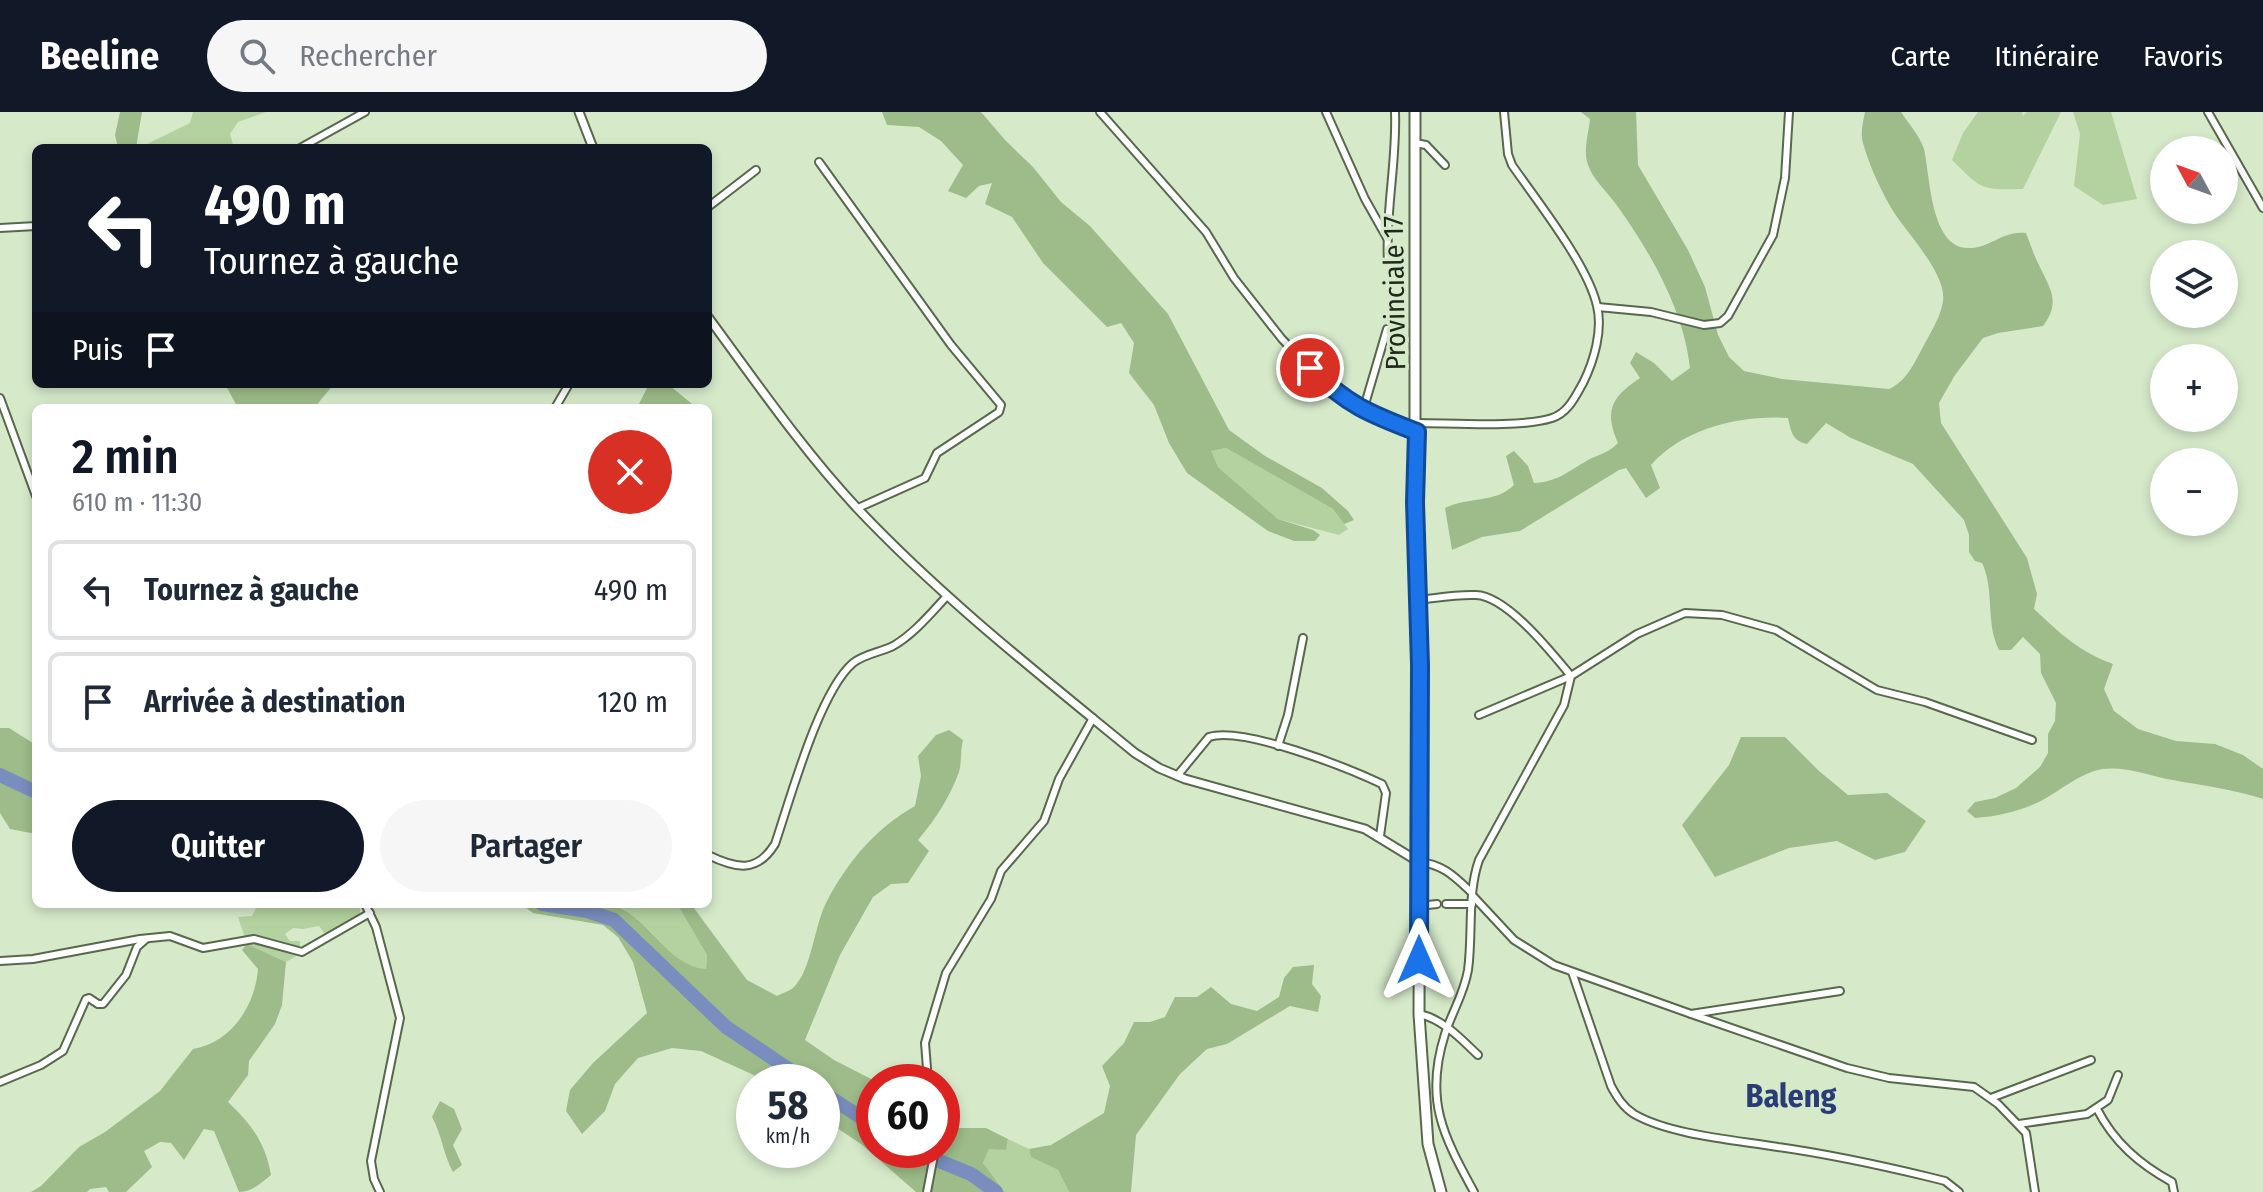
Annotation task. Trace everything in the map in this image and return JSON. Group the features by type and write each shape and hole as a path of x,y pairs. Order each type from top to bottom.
{"main road":[{"name":"Provinciale 17","path":"1415,112 1419,1014 1428,1144 1441,1192"}],"street":[{"path":"307,144 365,112"},
{"path":"579,112 591,144"},
{"path":"1100,112 1206,232 1234,278 1282,339 1329,387 1363,411 1417,428 1542,421 1556,417 1567,409 1588,373 1599,325 1598,307 1591,287 1563,239 1512,165 1504,112"},
{"path":"1326,112 1365,199 1387,238"},
{"path":"1388,262 1395,112"},
{"path":"1598,307 1651,312 1704,325 1720,323 1728,316 1773,235 1785,178 1789,112"},
{"path":"2208,112 2263,208"},
{"path":"1415,143 1426,145 1445,165"},
{"path":"819,162 951,345 1001,405 999,412 937,453 925,478 858,508"},
{"path":"712,204 756,170"},
{"path":"0,228 32,226"},
{"path":"712,322 818,463 858,508 947,596 1135,753 1177,776 1342,821 1380,836 1419,862 1440,866 1472,893 1514,940 1554,965 1847,1068 1889,1078 1974,1087 1991,1098 2026,1133 2035,1192"},
{"path":"1363,411 1387,329"},
{"path":"0,398 32,485"},
{"path":"712,857 742,866 758,863 768,856 775,844 812,734 843,674 858,660 890,647 909,635 947,596"},
{"path":"1419,600 1486,596 1520,620 1571,676"},
{"path":"1479,715 1571,676 1637,634 1685,613 1722,615 1776,630 1877,690 1925,702 2032,740"},
{"path":"1278,746 1288,715 1303,638"},
{"path":"1474,1192 1452,1152 1440,1121 1437,1071 1447,1027 1461,1000 1466,978 1471,948 1472,893 1479,860 1564,705 1571,676"},
{"path":"927,1064 925,1043 946,973 991,899 1001,871 1044,821 1059,779 1093,718"},
{"path":"1177,776 1203,742 1216,735 1242,736 1278,746 1382,784 1386,793 1380,836"},
{"path":"1419,906 1437,904"},
{"path":"1446,904 1472,904"},
{"path":"367,908 392,979 400,1018 371,1161 380,1192"},
{"path":"0,961 33,959 170,936 197,947 211,948 254,939 302,952 370,913"},
{"path":"0,1082 41,1065 63,1051 86,999 103,1004 130,968 137,947 146,939"},
{"path":"1572,972 1611,1086 1619,1101 1637,1115 1659,1125 1945,1181 1959,1192"},
{"path":"1691,1014 1840,991"},
{"path":"1419,1014 1447,1027 1478,1055"},
{"path":"1991,1098 2091,1060"},
{"path":"2019,1124 2087,1114 2108,1100 2118,1075"},
{"path":"2097,1109 2110,1132 2149,1170 2172,1182 2174,1192"},
{"path":"927,1192 932,1168"}],"green space":[{"path":"120,112 142,112 137,144 117,144 115,135"},
{"path":"193,112 266,112 238,122 230,134 233,144 147,144 190,123"},
{"path":"882,112 981,112 1061,202 1090,226 1168,314 1229,430 1265,456 1322,488 1354,520 1344,524 1333,509 1226,448 1211,451 1218,467 1278,519 1320,535 1315,541 1294,541 1268,531 1187,473 1169,443 1154,405 1129,373 1134,343 1121,323 1107,327 1043,263 1012,217 985,204 992,183 979,186 966,198 948,191 963,165 941,141 919,127 887,125"},
{"path":"1581,112 1636,112 1638,165 1688,250 1705,287 1718,335 1729,357 1744,371 1782,379 1889,389 1909,371 1938,319 1943,301 1939,278 1893,211 1876,178 1862,139 1865,112 1901,112 1914,130 1924,149 1939,223 1955,245 1976,247 2010,234 2026,233 2052,294 2049,317 2043,326 1983,338 1955,375 1939,403 1941,423 2027,558 2037,594 2034,609 2080,647 2113,664 2104,689 2114,711 2138,729 2176,741 2215,744 2243,755 2263,769 2263,799 2113,768 2082,776 2025,808 1975,818 1967,811 1975,802 1995,798 2016,788 2040,767 2048,753 2048,734 2055,721 2056,703 2041,673 2040,654 2023,637 2011,650 1999,650 1992,628 1986,573 1982,563 1975,561 1969,552 1969,535 1964,520 1913,464 1851,438 1826,423 1807,444 1795,438 1788,418 1751,419 1714,426 1680,442 1651,465 1660,488 1646,498 1626,468 1520,531 1482,537 1452,550 1445,508 1498,495 1514,485 1506,456 1514,451 1528,466 1534,483 1560,476 1618,443 1611,413 1617,398 1640,378 1630,363 1636,352 1654,363 1672,381 1690,368 1681,325 1654,263 1587,163 1590,119"},
{"path":"1978,112 2022,112 2023,116 2027,112 2061,112 2023,189 1983,186 1952,160 1963,133"},
{"path":"2073,112 2111,112 2137,199 2103,205 2074,186 2080,134"},
{"path":"227,388 331,388 317,404 236,404"},
{"path":"647,388 673,388 692,404 639,404"},
{"path":"1226,448 1333,509 1348,529 1339,535 1278,519 1218,467 1210,451"},
{"path":"0,728 9,728 32,742 32,833 10,829 0,813"},
{"path":"949,730 963,740 960,768 947,799 918,840 929,851 908,883 891,884 873,897 840,955 805,1040 856,1071 856,1141 840,1130 840,1064 736,1064 736,1067 701,1051 672,1048 638,1058 615,1084 605,1111 582,1134 566,1111 570,1090 593,1063 647,1013 633,962 618,937 603,925 533,913 526,908 619,908 639,920 680,960 706,969 707,955 679,908 694,908 747,980 777,996 792,988 800,979 827,901 844,872 876,835 915,806 921,776 918,756 936,735"},
{"path":"1741,737 1785,737 1848,795 1887,793 1926,821 1905,852 1875,860 1837,841 1789,848 1715,877 1682,825 1729,765"},
{"path":"256,908 360,908 360,917 325,934 319,926 293,928 285,934 290,941 300,941 300,954 286,962 247,944 238,917 252,916"},
{"path":"619,908 679,908 707,955 706,969 681,960 628,912"},
{"path":"247,944 286,962 282,1005 275,1024 249,1061 248,1075 228,1102 256,1135 271,1175 252,1189 239,1192 214,1131 204,1129 184,1160 171,1143 160,1142 144,1151 152,1167 126,1192 109,1192 106,1187 87,1192 31,1192 41,1186 79,1147 105,1132 160,1091 193,1049 219,1039 239,1021 252,996 258,969 242,950"},
{"path":"1314,965 1312,984 1321,996 1318,1012 1290,1006 1227,1044 1207,1049 1180,1074 1136,1135 1131,1192 1069,1192 1058,1170 1031,1157 1029,1149 1051,1145 1104,1113 1110,1086 1102,1066 1124,1043 1134,1022 1150,1022 1165,1017 1175,997 1197,997 1211,987 1231,1004 1257,1011 1279,997 1284,978 1293,967"},
{"path":"440,1101 454,1109 462,1129 453,1145 462,1165 453,1172 432,1117"},
{"path":"960,1128 986,1128 1008,1139 1006,1150 989,1149 983,1163 1005,1192 916,1192 888,1168 960,1168"},
{"path":"1008,1139 1029,1149 1031,1157 1058,1170 1069,1192 1005,1192 983,1163 989,1148 1006,1150"}],"waterway":[{"path":"0,775 32,790"},
{"path":"568,908 614,920 726,1027 781,1064"},
{"path":"840,1104 856,1114"},
{"path":"956,1168 971,1174 996,1192"}],"district":[{"name":"Baleng","path":"1791,1096"}],"route":[{"path":"1310,368 1329,387 1363,411 1417,432 1419,960"}]}
